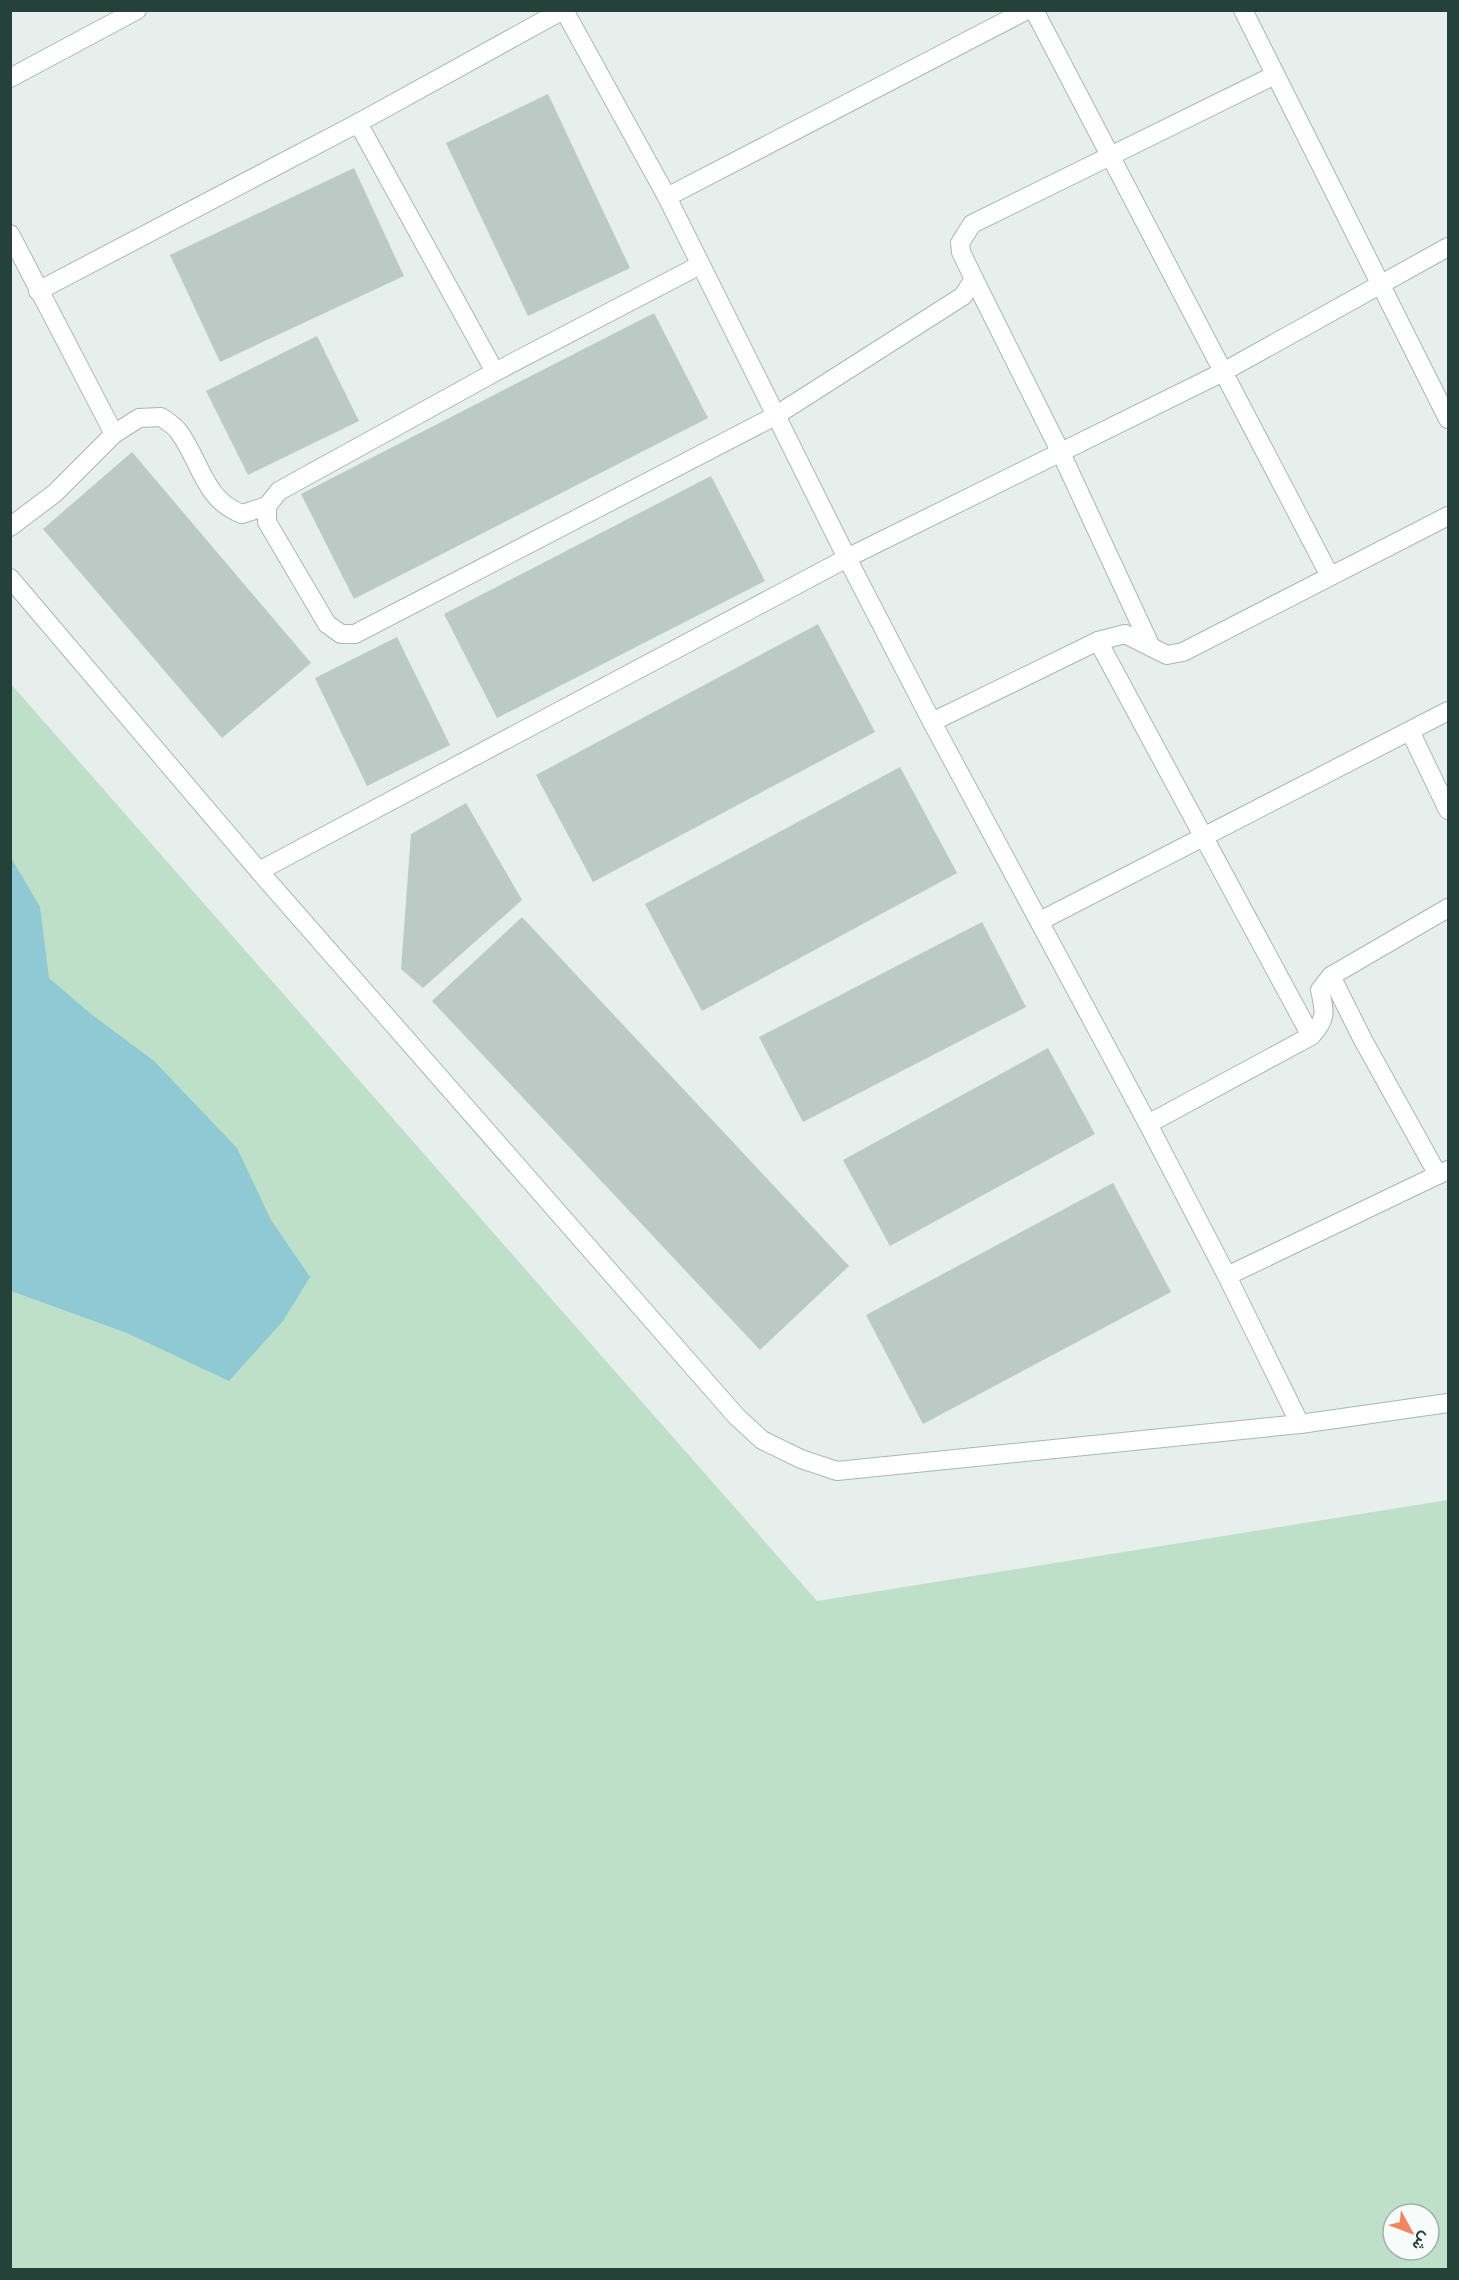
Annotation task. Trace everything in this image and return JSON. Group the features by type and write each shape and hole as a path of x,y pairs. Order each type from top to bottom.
{"street":[{"path":"10,78 137,10"},
{"path":"38,291 358,123 564,10 667,196 847,558 932,722 1148,1124 1300,1424"},
{"path":"667,196 1027,10"},
{"path":"1034,10 1330,576"},
{"path":"1243,10 1449,419"},
{"path":"1151,647 1061,453 961,252 960,243 972,224 1275,75"},
{"path":"358,123 495,372"},
{"path":"10,234 114,434"},
{"path":"259,871 847,558 1223,372 1449,246"},
{"path":"10,527 55,493 114,434 139,418 161,417 178,430 214,495 228,509 242,514 267,506 279,491 495,372 700,265"},
{"path":"267,506 267,522 327,624 341,634 355,634 775,416 963,296 974,279"},
{"path":"932,722 1098,641 1125,634 1167,656 1183,652 1449,516"},
{"path":"10,578 259,871 729,1408 762,1440 801,1459 837,1471 1300,1424 1449,1402"},
{"path":"1098,641 1311,1036"},
{"path":"1040,921 1449,711"},
{"path":"1410,731 1449,810"},
{"path":"1148,1124 1311,1036 1322,1024 1324,1010 1320,990 1331,976 1449,908"},
{"path":"1227,1276 1444,1172 1363,1040 1331,976"}],"green space":[{"path":"10,683 817,1601 1448,1500 1448,2269 11,2269"}],"water":[{"path":"10,856 40,907 49,978 91,1014 154,1061 237,1148 271,1220 310,1277 283,1321 229,1381 127,1333 11,1291"}],"building":[{"path":"548,94 630,268 528,316 446,143"},
{"path":"354,168 404,276 220,362 170,255"},
{"path":"654,313 708,418 354,599 301,494"},
{"path":"317,336 359,421 248,475 206,391"},
{"path":"132,452 311,663 222,738 43,529"},
{"path":"711,476 765,581 497,718 444,614"},
{"path":"818,624 875,732 593,882 536,775"},
{"path":"397,637 450,745 367,786 315,678"},
{"path":"900,767 957,873 702,1011 645,904"},
{"path":"466,803 522,900 423,988 401,969 411,834"},
{"path":"522,917 849,1266 760,1350 432,1001"},
{"path":"982,922 1026,1007 803,1122 759,1037"},
{"path":"1048,1048 1095,1134 890,1246 843,1160"},
{"path":"1113,1183 1171,1292 923,1424 866,1315"}]}
